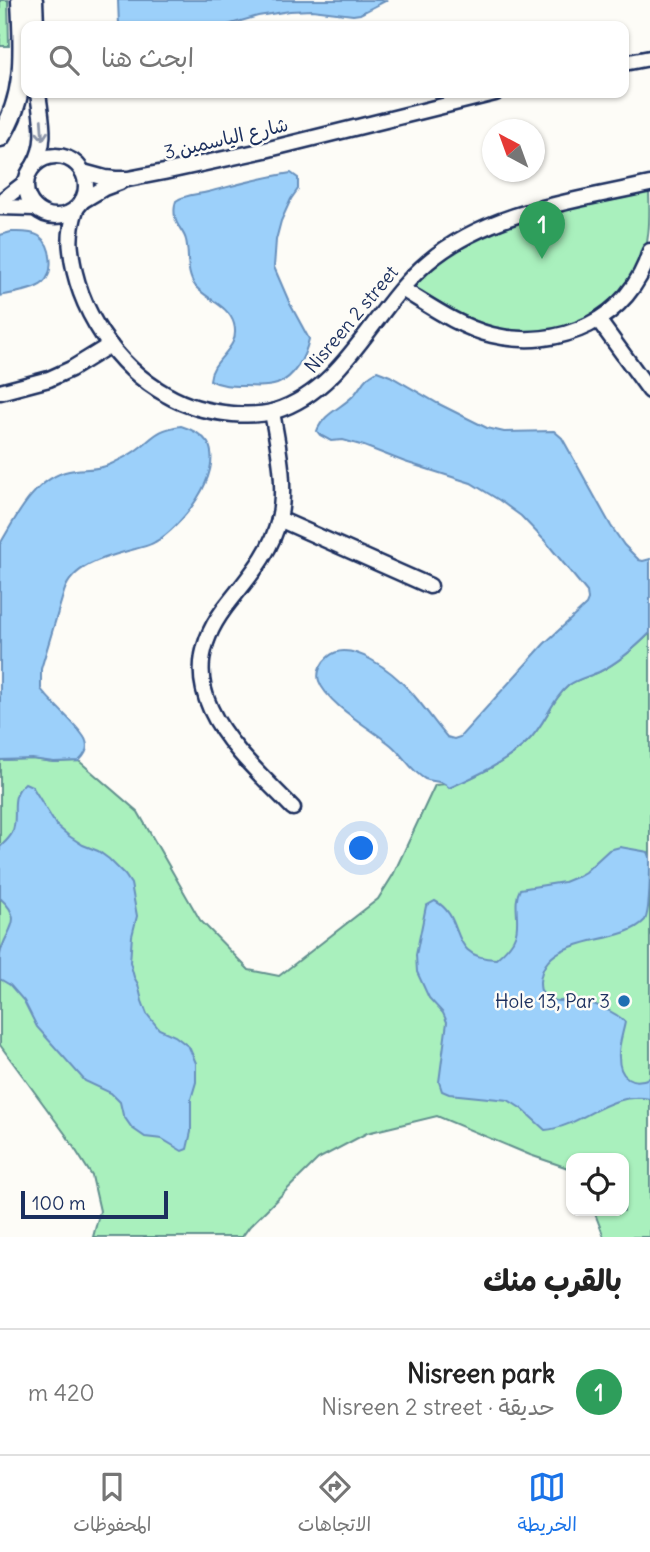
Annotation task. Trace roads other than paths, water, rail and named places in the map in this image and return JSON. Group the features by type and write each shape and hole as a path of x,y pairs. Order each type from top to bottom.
{"main road":[{"path":"21,0 22,21"},
{"path":"0,137 15,108 21,84"}],"street":[{"path":"35,0 36,21"},
{"path":"629,62 650,58"},
{"path":"35,208 26,192 26,182 39,157 43,139 39,98"},
{"name":"شارع الياسمين 3","path":"79,205 104,188 128,179 265,150 475,98"},
{"path":"0,204 35,208 50,216 68,214 79,205 86,192 86,182 78,164 61,156 51,156 34,165"},
{"name":"شارع الياسمين 3","path":"83,173 128,179"},
{"path":"0,204 26,182"},
{"name":"Nisreen 2 street","path":"79,205 72,224 71,250 75,271 85,300 110,345 146,382 169,396 193,407 219,413 245,414 272,412 315,391 334,375 401,289 428,262 451,245 476,231 528,212 650,184"},
{"name":"Nisreen 2 street","path":"50,216 71,250"},
{"path":"401,289 442,314 492,335 519,339 547,338 573,332 599,321 619,305 635,284 650,251"},
{"path":"599,321 650,391"},
{"path":"0,392 60,374 110,345"},
{"path":"272,412 282,478 279,519 270,545 256,568 214,624 204,654 202,671 208,705 225,736 293,808"},
{"path":"279,519 430,586"}],"water":[{"path":"118,0 387,0 353,15 312,10 290,11 241,21 119,21"},
{"path":"291,173 298,178 298,189 281,221 274,267 309,339 307,346 294,371 277,384 230,386 218,383 210,380 212,372 230,347 235,333 234,324 228,312 201,292 193,282 186,240 176,220 175,203 188,196"},
{"path":"11,232 36,234 43,240 49,252 49,272 39,286 0,296 0,235"},
{"path":"377,371 487,428 504,432 554,431 562,438 624,545 639,560 650,559 650,633 613,664 569,685 557,698 534,735 511,756 449,788 444,783 421,776 391,745 331,698 318,678 324,662 337,652 348,651 383,667 403,684 447,737 454,739 460,737 544,644 586,605 587,592 521,516 471,483 364,446 343,440 331,441 320,435 317,431 323,420 353,396 365,380"},
{"path":"181,426 203,437 208,443 211,455 210,469 197,498 176,525 155,542 104,558 75,574 64,592 41,669 41,689 84,736 86,752 79,761 0,760 0,544 28,500 46,482 69,471 106,466 132,453 160,432"},
{"path":"25,783 32,786 56,825 83,845 109,859 131,884 137,916 130,962 142,1001 147,1014 159,1029 175,1036 189,1047 196,1063 196,1082 191,1099 191,1132 187,1149 182,1151 162,1139 145,1137 132,1128 123,1115 120,1102 111,1093 85,1081 37,1027 24,1001 10,985 0,979 0,955 13,920 8,906 0,898 0,847 12,833 16,795"},
{"path":"620,847 648,852 650,857 649,900 645,920 633,929 568,948 554,955 545,966 540,988 543,994 552,1000 588,1002 625,1022 619,1053 621,1070 632,1080 650,1078 650,1099 621,1100 571,1123 545,1130 508,1100 442,1091 439,1082 447,1022 443,1013 429,998 417,972 416,955 426,906 435,901 445,908 463,945 470,952 480,957 496,959 510,946 515,936 520,889 564,882 576,877 609,850"}],"place":[{"name":"Nisreen park","path":"542,259"},
{"name":"Hole 13, Par 3","path":"624,1001"}]}
